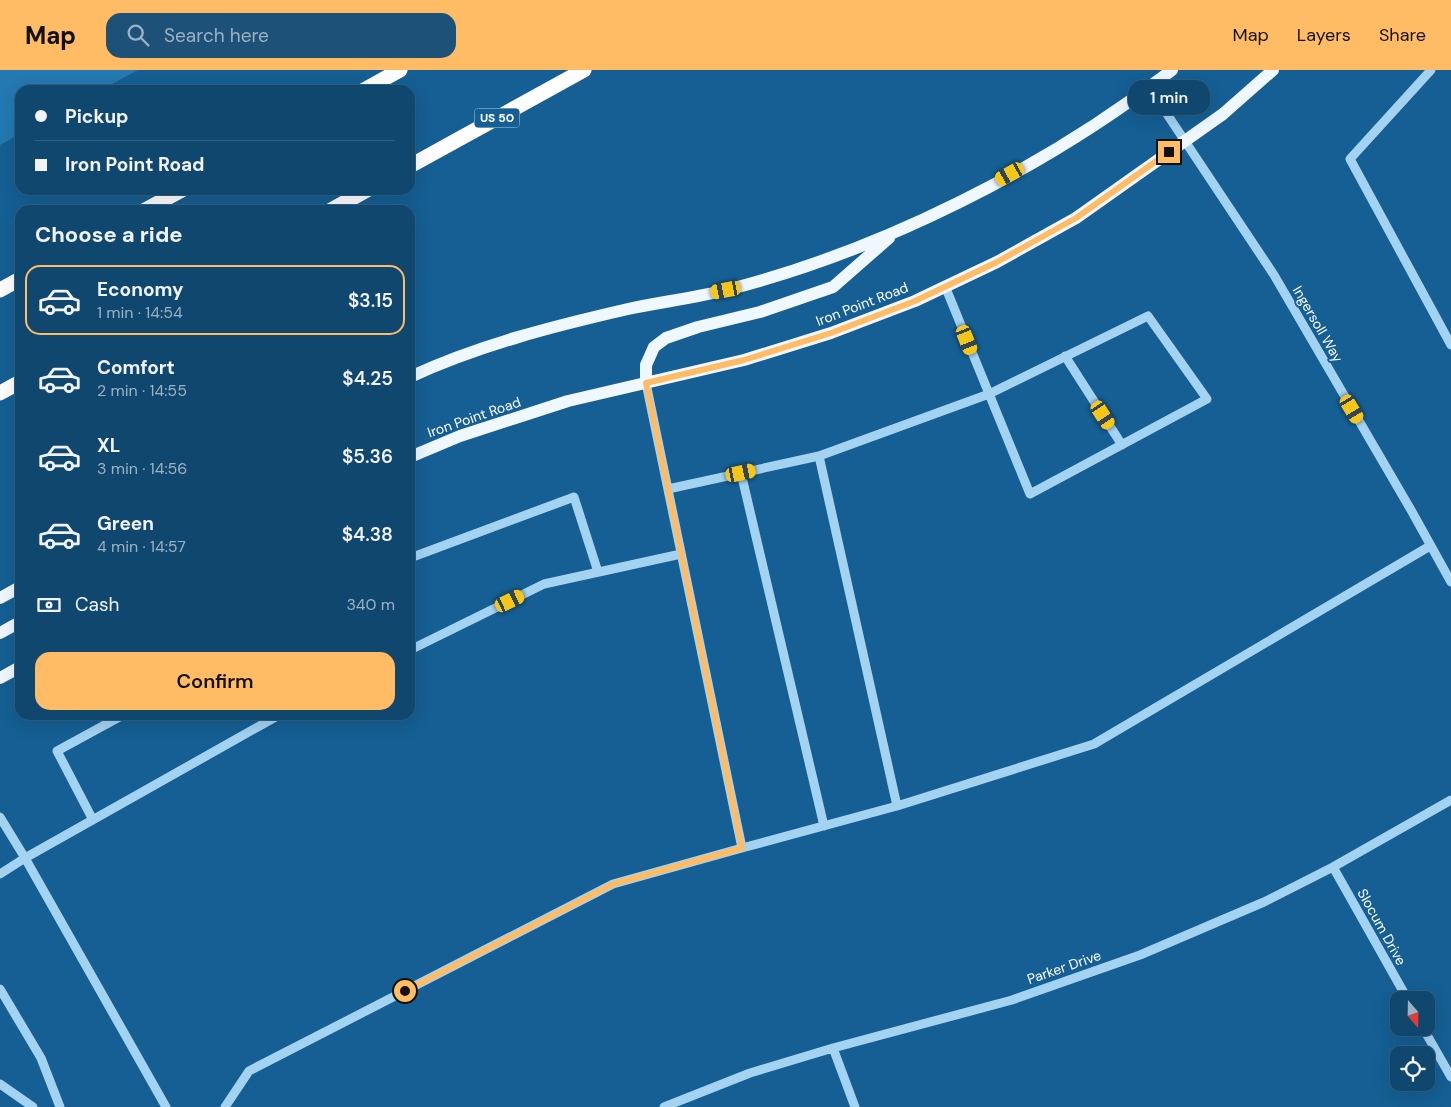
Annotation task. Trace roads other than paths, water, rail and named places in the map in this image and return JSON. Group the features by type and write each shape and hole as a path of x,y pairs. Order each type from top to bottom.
{"highway":[{"path":"373,85 400,70"},
{"name":"US 50","path":"415,163 584,70"},
{"path":"155,205 173,195"},
{"path":"340,205 358,195"},
{"path":"0,290 15,282"},
{"path":"0,393 15,385"}],"main road":[{"path":"415,375 440,363 533,332 630,309 726,290 813,264 897,231 979,192 1058,148 1172,70"},
{"name":"Iron Point Road","path":"415,455 460,436 568,401 744,360 831,333 915,301 997,262 1076,218 1223,114 1273,70"},
{"path":"646,383 646,365 654,347 666,338 698,327 760,312 833,287 897,231"},
{"path":"0,598 15,590"},
{"path":"0,633 15,625"},
{"path":"0,678 15,670"}],"street":[{"path":"1431,70 1350,159 1451,345"},
{"name":"Ingersoll Way","path":"1149,87 1274,275 1451,582"},
{"path":"668,489 819,456 989,394 1148,316 1207,399 1030,494 989,394 944,286"},
{"path":"1064,356 1122,445"},
{"path":"646,383 742,848"},
{"path":"819,456 897,806"},
{"path":"741,473 824,826"},
{"path":"415,556 574,496 598,572"},
{"path":"225,1107 249,1071 613,884 897,806 1094,744 1430,546"},
{"path":"415,648 544,584 681,554"},
{"path":"93,820 57,751 113,720"},
{"path":"0,874 25,858 270,720"},
{"name":"Parker Drive","path":"664,1107 750,1073 833,1048 1012,1000 1140,955 1264,902 1333,867 1451,800"},
{"path":"0,817 166,1107"},
{"name":"Slocum Drive","path":"1333,867 1403,991"},
{"path":"0,989 41,1058 60,1107"},
{"path":"1428,1036 1451,1077"},
{"path":"833,1048 855,1107"},
{"path":"0,1084 33,1107"}]}
